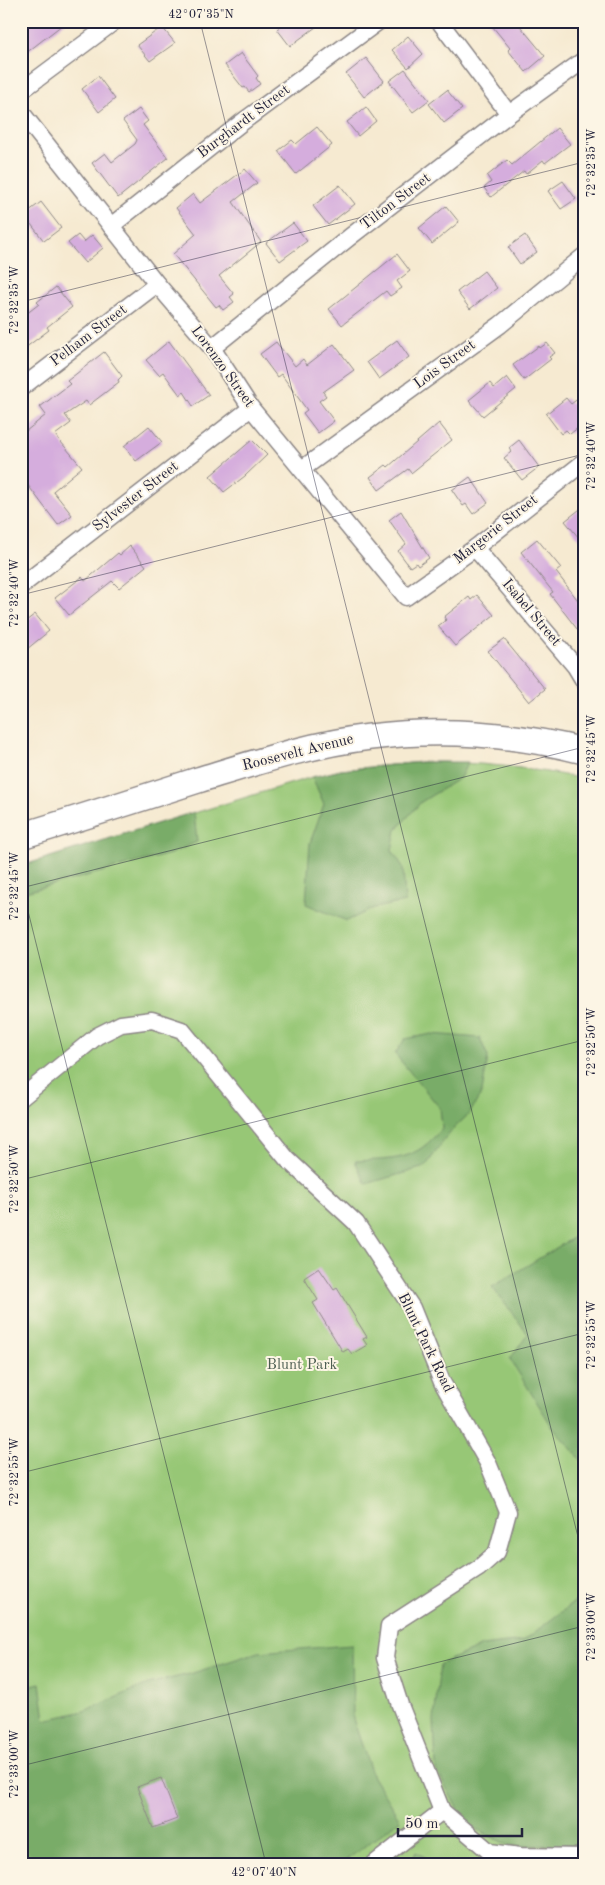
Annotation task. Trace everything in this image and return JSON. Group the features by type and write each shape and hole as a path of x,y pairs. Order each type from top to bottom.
{"main road":[{"name":"Roosevelt Avenue","path":"21,836 258,762 345,740 395,734 452,734 520,739 584,751"}],"street":[{"path":"21,91 115,21"},
{"name":"Burghardt Street","path":"111,226 240,123 379,21"},
{"path":"439,21 509,114"},
{"name":"Tilton Street","path":"212,348 509,114 584,60"},
{"name":"Lorenzo Street","path":"21,112 156,284 212,348 251,408 406,597"},
{"name":"Lois Street","path":"302,469 500,325 584,256"},
{"name":"Pelham Street","path":"21,388 156,284"},
{"name":"Sylvester Street","path":"21,586 251,408"},
{"name":"Margerie Street","path":"406,597 475,548 584,462"},
{"name":"Isabel Street","path":"475,548 580,663 584,681"},
{"name":"Blunt Park Road","path":"21,1098 97,1036 122,1024 152,1020 182,1030 287,1159 356,1223 412,1308 442,1382 488,1463 508,1512 497,1552 479,1568 389,1626 385,1658 400,1705 442,1811 490,1852 520,1856 584,1857"},
{"path":"374,1864 442,1811"}],"green space":[{"name":"Blunt Park","path":"421,762 502,766 584,779 584,1864 21,1864 21,866 312,777 341,770"},
{"path":"421,762 468,762 460,778 421,802 396,830 392,850 403,867 405,902 374,908 347,921 306,904 310,843 324,804 312,777 341,770"},
{"path":"194,812 197,842 170,854 21,893 21,866"},
{"path":"432,1034 480,1038 488,1057 482,1092 470,1113 450,1132 425,1167 366,1184 355,1161 393,1159 413,1153 423,1147 442,1128 440,1108 395,1054 405,1039"},
{"path":"584,1231 584,1463 553,1428 510,1359 528,1334 492,1287"},
{"path":"577,1600 584,1602 584,1845 510,1846 466,1824 436,1769 434,1720 440,1664 482,1646 523,1641"},
{"path":"352,1645 353,1719 373,1777 400,1820 341,1864 21,1864 21,1688 40,1683 45,1720 84,1711 148,1684 190,1674 258,1652"},
{"path":"416,1852 437,1864 410,1864"}],"building":[{"path":"33,21 67,21 21,57 21,31"},
{"path":"288,21 324,21 290,46 277,29"},
{"path":"488,21 516,21 545,56 526,72 508,50 510,48"},
{"path":"162,27 175,43 150,61 137,45"},
{"path":"408,36 423,54 408,68 392,50"},
{"path":"241,53 258,76 256,78 260,84 249,92 245,87 243,88 225,65"},
{"path":"366,58 384,81 364,97 346,74"},
{"path":"405,69 429,100 413,112 389,81"},
{"path":"98,76 115,99 99,112 82,89"},
{"path":"447,90 462,109 444,123 429,104"},
{"path":"366,107 376,121 358,136 347,122"},
{"path":"139,109 148,121 143,125 168,158 118,198 92,163 105,153 112,162 135,144 137,140 123,121"},
{"path":"317,127 332,145 296,174 278,151 292,140 296,144"},
{"path":"557,128 570,144 545,163 543,160 526,174 524,171 491,197 484,188 491,182 487,176 507,160 512,165"},
{"path":"245,169 257,183 233,202 261,242 219,276 234,294 230,297 234,302 223,310 219,305 216,307 173,254 196,234 176,208 193,194 200,203"},
{"path":"563,181 576,199 561,209 548,191"},
{"path":"340,185 355,204 328,225 313,206"},
{"path":"41,202 61,228 44,241 24,215"},
{"path":"446,206 459,222 432,244 419,228"},
{"path":"293,223 307,241 280,261 266,243"},
{"path":"78,235 84,242 92,235 103,248 85,263 68,243"},
{"path":"525,235 537,252 520,264 508,247"},
{"path":"397,254 410,271 397,281 402,288 390,296 386,291 342,325 329,309"},
{"path":"484,271 497,288 470,309 457,292"},
{"path":"56,287 72,307 47,327 49,330 21,351 21,318"},
{"path":"397,340 409,357 379,379 367,362"},
{"path":"169,341 209,395 193,406 184,392 180,395 163,372 159,375 146,360"},
{"path":"276,342 295,366 303,359 307,365 334,344 354,370 323,392 326,396 319,401 334,421 318,433 303,413 307,410 281,374 277,377 260,354"},
{"path":"547,343 555,353 549,357 551,359 524,380 513,365 539,346 540,348"},
{"path":"104,352 122,376 118,380 119,382 89,405 86,401 65,415 71,423 55,435 82,467 53,491 72,515 58,525 21,476 21,435 46,415 40,407 70,384 67,381"},
{"path":"507,377 516,389 483,416 469,400 490,383 494,388"},
{"path":"584,394 584,423 570,434 566,430 561,434 546,414 566,398 571,404"},
{"path":"439,423 452,440 411,473 408,469 379,490 370,477 386,465 388,467"},
{"path":"149,426 162,442 136,461 124,446"},
{"path":"252,440 267,455 245,476 224,492 210,476"},
{"path":"519,440 539,467 522,480 504,458 511,452 509,448"},
{"path":"470,477 488,503 473,514 466,504 463,506 452,490"},
{"path":"584,506 584,544 565,521"},
{"path":"401,511 429,558 418,566 416,563 410,567 398,551 406,544 389,520"},
{"path":"537,539 561,568 556,572 584,608 584,638 550,594 553,592 521,552"},
{"path":"130,546 146,566 119,588 112,581 69,615 55,598 82,577 85,581 118,553 120,555"},
{"path":"477,595 494,615 455,646 438,626 446,620 444,617 469,597 471,600"},
{"path":"35,614 49,631 21,654 21,625"},
{"path":"504,639 545,689 529,702 488,651"},
{"path":"319,1268 334,1290 337,1288 367,1337 363,1339 367,1345 352,1354 348,1349 343,1352 313,1303 318,1300 304,1278"},
{"path":"161,1778 177,1819 153,1828 137,1787"}]}
